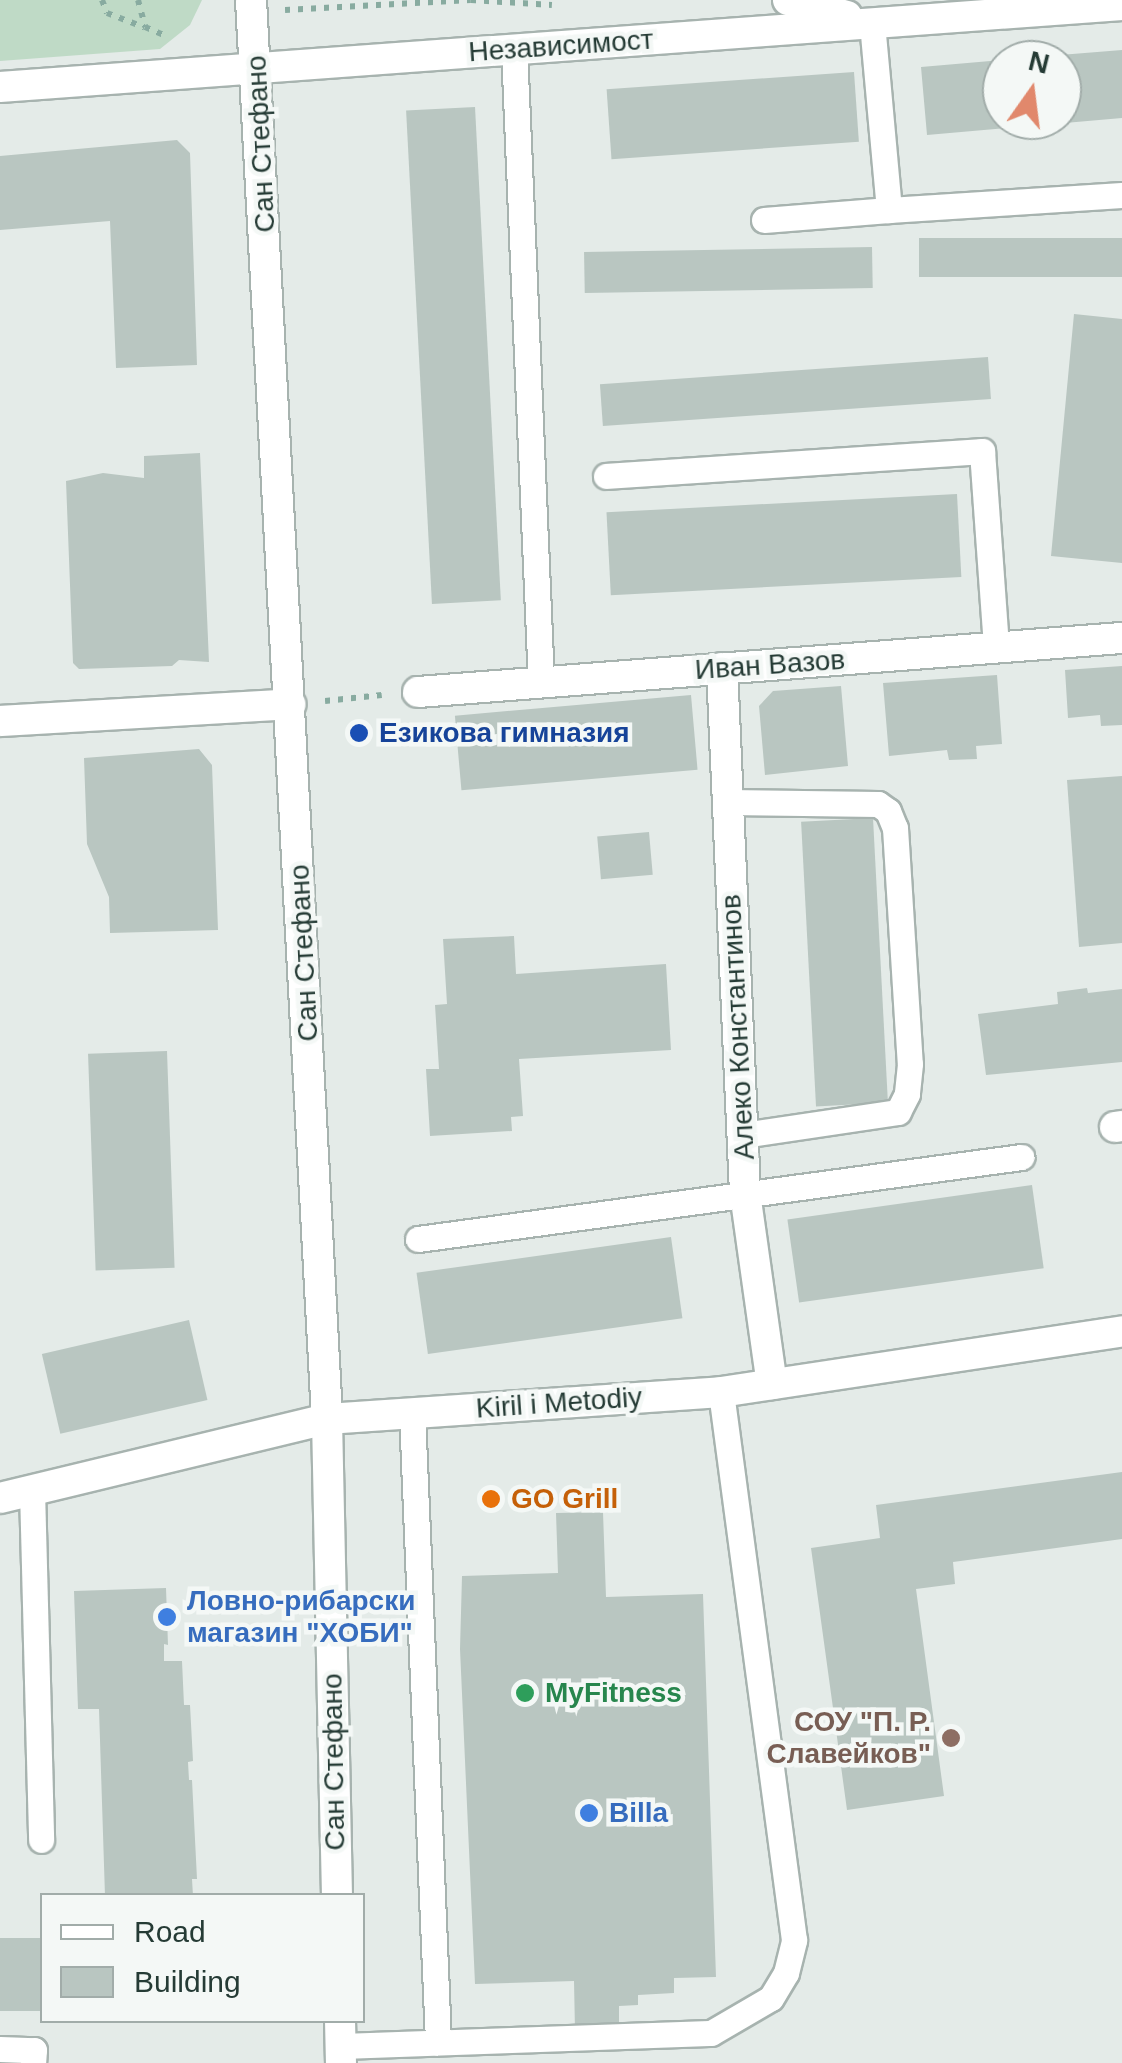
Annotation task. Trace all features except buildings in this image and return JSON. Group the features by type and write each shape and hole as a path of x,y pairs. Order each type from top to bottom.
{"street":[{"path":"788,0 872,23"},
{"name":"Сан Стефано","path":"254,4 327,1419 337,1893"},
{"name":"Независимост","path":"0,87 1122,5"},
{"name":"Иван Вазов","path":"418,692 1122,638"},
{"name":"Алеко Константинов","path":"722,668 745,1193 772,1384"},
{"path":"0,721 292,704"},
{"name":"Kiril i Metodiy","path":"0,1498 327,1419 721,1392 1122,1331"}],"lane":[{"path":"872,23 889,210"},
{"path":"514,49 541,683"},
{"path":"764,220 1122,195"},
{"path":"606,476 982,451 996,647"},
{"path":"728,802 878,804 888,811 895,828 910,1064 907,1094 898,1112 743,1135"},
{"path":"418,1239 1021,1157"},
{"path":"340,2043 712,2033 772,1998 786,1974 794,1940 721,1392"},
{"path":"412,1413 438,2042"},
{"path":"32,1490 41,1840"},
{"path":"0,2048 34,2050 34,2063"}],"path":[{"path":"102,0 107,13 145,27"},
{"path":"254,4 514,0"},
{"path":"292,704 418,692"}],"green space":[{"path":"0,0 202,0 190,25 160,49 0,61"}],"place":[{"name":"Езикова гимназия","path":"359,733"},
{"name":"GO Grill","path":"491,1499"},
{"name":"Ловно-рибарски магазин \"ХОБИ\"","path":"167,1617"},
{"name":"MyFitness","path":"525,1693"},
{"name":"СОУ \"П. Р. Славейков\"","path":"951,1738"},
{"name":"Billa","path":"589,1813"}]}
